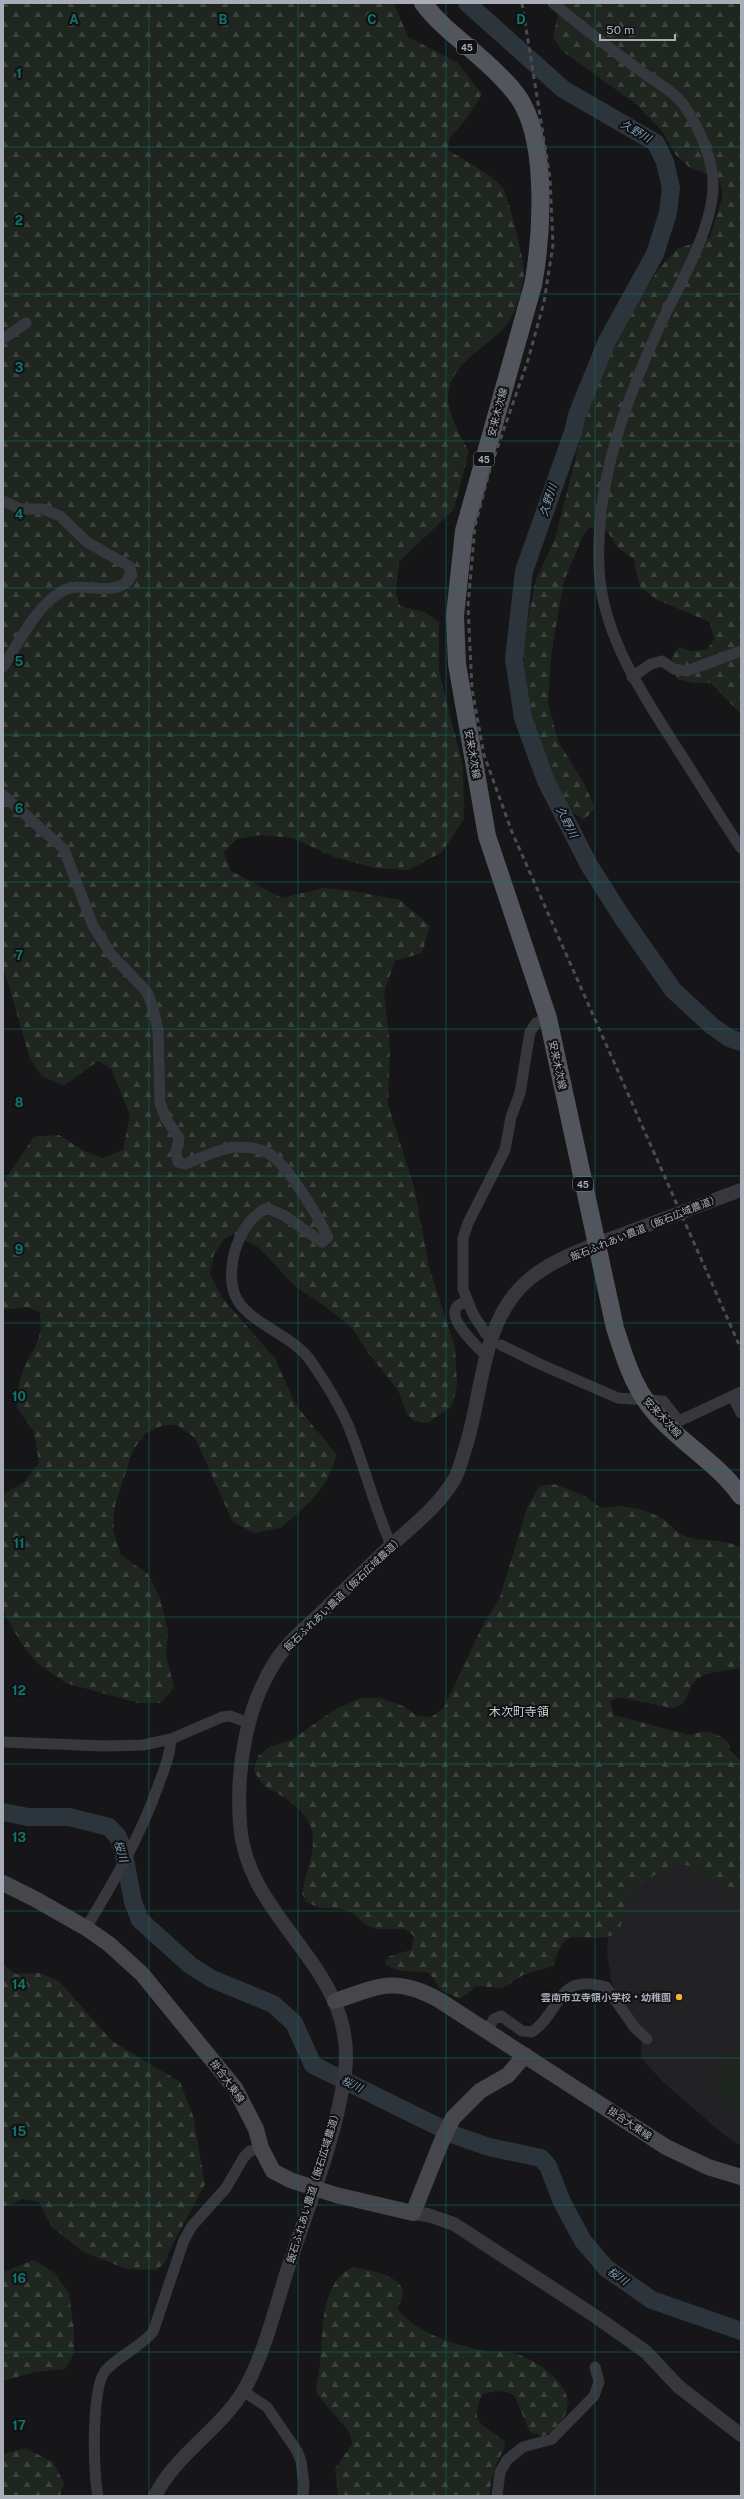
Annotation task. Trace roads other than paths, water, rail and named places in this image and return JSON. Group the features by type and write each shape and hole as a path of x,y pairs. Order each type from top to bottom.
{"main road":[{"name":"安来木次線","path":"423,3 434,17 497,73 512,89 523,105 531,125 537,153 540,202 540,252 533,285 467,517 459,565 455,616 457,664 464,708 475,759 487,836 548,1018 615,1328 631,1376 644,1399 670,1428 707,1459 740,1492"},
{"name":"掛合大東線","path":"3,1883 35,1898 86,1928 109,1944 142,1974 213,2060 244,2103 256,2129 267,2163 277,2174 336,2195 413,2213"},
{"name":"掛合大東線","path":"335,2001 373,1988 405,1986 439,2000 688,2159 741,2176"},
{"path":"413,2213 453,2118 480,2091 508,2075 525,2055"}],"street":[{"path":"553,3 642,72 675,94 684,106 705,147 711,168 713,188 702,230 688,270 651,345 616,437 603,485 599,521 598,569 605,603 632,677 741,848"},
{"path":"3,339 26,323"},
{"path":"3,502 21,509 43,509 60,516 87,542 129,566 132,575 128,583 115,589 76,587 60,592 28,626 3,667"},
{"path":"632,677 651,664 662,660 674,669 687,670 741,651"},
{"path":"3,795 64,849 93,926 111,954 147,992 154,1008 158,1030 160,1103 166,1119 179,1138 176,1152 178,1162 185,1164 234,1148 250,1148 267,1153 286,1170 326,1232 328,1237 322,1242 285,1216 267,1208 259,1212 246,1227 233,1258 232,1282 235,1296 241,1305 256,1319 292,1342 308,1358 333,1396 348,1426 391,1545"},
{"path":"486,1334 467,1301 463,1289 463,1238 468,1223 504,1150 511,1117 520,1093 530,1032 536,1023 548,1018"},
{"name":"飯石ふれあい農道（飯石広域農道）","path":"155,2496 176,2465 225,2416 243,2391 261,2351 333,2127 345,2069 345,2047 335,2001 314,1962 262,1893 247,1862 240,1828 239,1807 249,1722 268,1674 285,1648 391,1545 437,1504 457,1475 470,1434 487,1357 498,1321 516,1292 542,1270 596,1245 741,1190"},
{"path":"467,1301 458,1305 455,1311 456,1318 463,1331 487,1357"},
{"path":"501,1345 542,1365 618,1398 663,1401 679,1421 739,1393"},
{"path":"739,1393 735,1401 741,1413"},
{"path":"3,1742 129,1746 171,1739 222,1717 230,1716 249,1722"},
{"path":"86,1928 118,1874 145,1823 170,1753 171,1739"},
{"path":"487,2030 494,2019 500,2016 522,2031 532,2032 566,1989 577,1984 585,1983 606,1987 635,2028 647,2039"},
{"path":"98,2496 95,2403 100,2377 106,2370 143,2343 153,2332 184,2240 190,2230 226,2188 244,2157 250,2151 261,2148"},
{"path":"413,2213 428,2215 454,2224 595,2316 646,2352 679,2387 741,2435"},
{"path":"497,2496 500,2472 510,2457 523,2447 552,2439 594,2396 599,2382 595,2367"},
{"path":"243,2391 267,2407 297,2451 301,2461 304,2484 303,2496"}],"waterway":[{"name":"久野川","path":"467,3 563,89 656,143 665,162 671,188 668,213 655,254 607,341 577,415 573,432 524,571 514,659 523,718 546,781 589,865 622,917 673,990 712,1026 729,1038 741,1042"},
{"name":"桜川","path":"3,1812 28,1817 69,1817 109,1827 118,1837 123,1849 133,1902 140,1920 190,1965 212,1979 273,2004 294,2023 313,2065 457,2136 489,2147 541,2158 548,2166 562,2202 583,2241 606,2268 652,2300 741,2331"}],"railway":[{"path":"522,3 550,178 553,245 544,302 528,360 490,469 475,526 468,606 472,689 484,755 512,832 741,1349"}],"place":[{"name":"雲南市立寺領小学校・幼稚園","path":"679,1997"}],"district":[{"name":"木次町寺領","path":"519,1712"}]}
